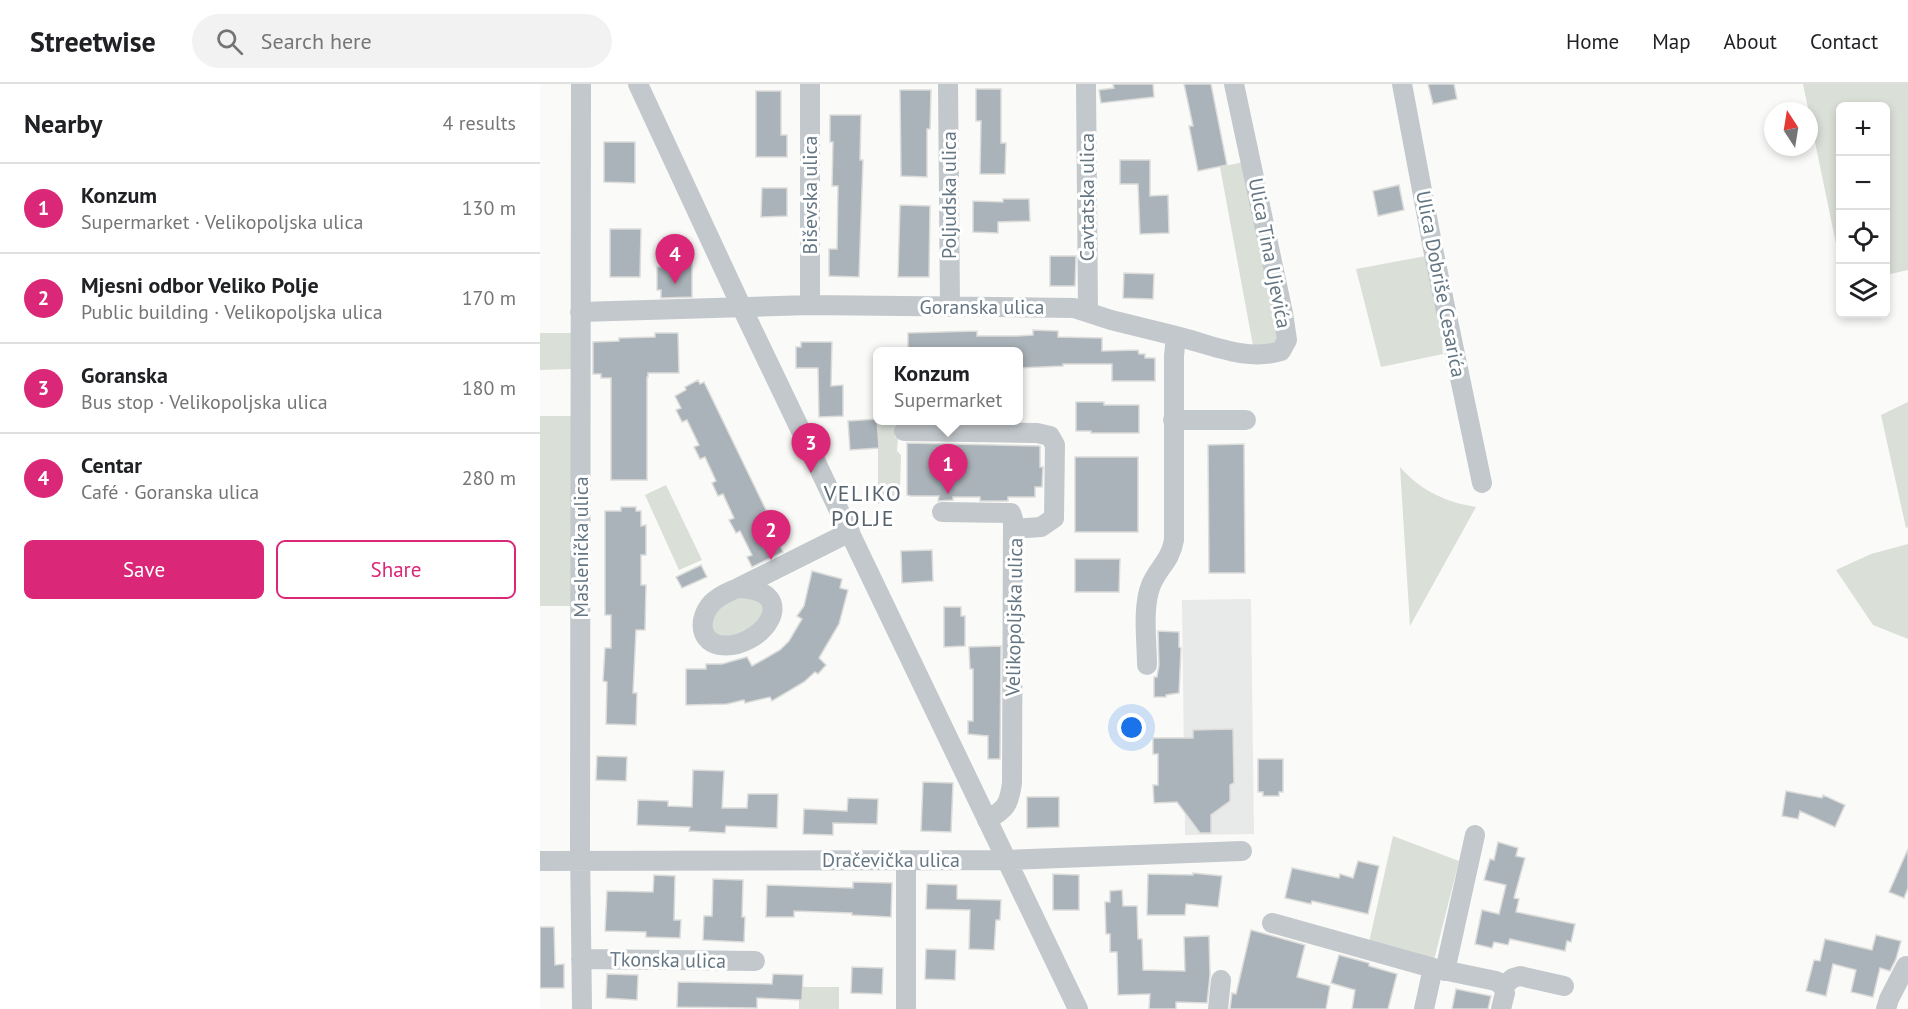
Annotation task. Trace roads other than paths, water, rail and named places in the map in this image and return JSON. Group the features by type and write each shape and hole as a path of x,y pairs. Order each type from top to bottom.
{"street":[{"name":"Maslenička ulica","path":"581,84 580,860 582,1009"},
{"name":"Biševska ulica","path":"810,84 810,305"},
{"name":"Poljudska ulica","path":"948,84 950,306"},
{"name":"Cavtatska ulica","path":"1086,84 1088,311"},
{"name":"Ulica Tina Ujevića","path":"1176,336 1242,353 1268,355 1281,351 1287,340 1234,84"},
{"name":"Ulica Dobriše Cesarića","path":"1402,84 1434,254 1482,483"},
{"path":"641,85 742,308 1078,1009"},
{"name":"Goranska ulica","path":"580,312 810,305 1074,308 1176,336"},
{"path":"1147,665 1148,595 1158,572 1171,555 1174,540 1173,420 1176,336"},
{"path":"1173,420 1246,420"},
{"name":"Velikopoljska ulica","path":"904,431 1036,433 1050,436 1055,445 1054,518 1041,527 1013,529 1012,783 1010,801 1003,811 987,820"},
{"path":"942,512 1011,513 1013,529"},
{"path":"781,567 772,589 769,621 754,636 730,645 715,644 705,637 702,621 704,613 714,601 738,588 850,532"},
{"path":"738,588 758,590 765,593 771,602"},
{"path":"1424,1009 1439,970 1475,835"},
{"name":"Dračevička ulica","path":"540,861 1006,860 1242,851"},
{"path":"906,861 906,1009"},
{"path":"1272,923 1439,970 1496,981 1503,986 1505,993 1501,1009"},
{"name":"Tkonska ulica","path":"582,959 755,961"},
{"path":"1886,1009 1906,966"},
{"path":"1503,986 1513,978 1520,976 1564,986"},
{"path":"1218,1009 1221,980"}],"place":[{"name":"Centar","path":"675,284"},
{"name":"Goranska","path":"811,473"},
{"name":"Konzum","path":"948,494"},
{"name":"Mjesni odbor Veliko Polje","path":"771,560"}],"district":[{"name":"VELIKO POLJE","path":"863,506"}]}
